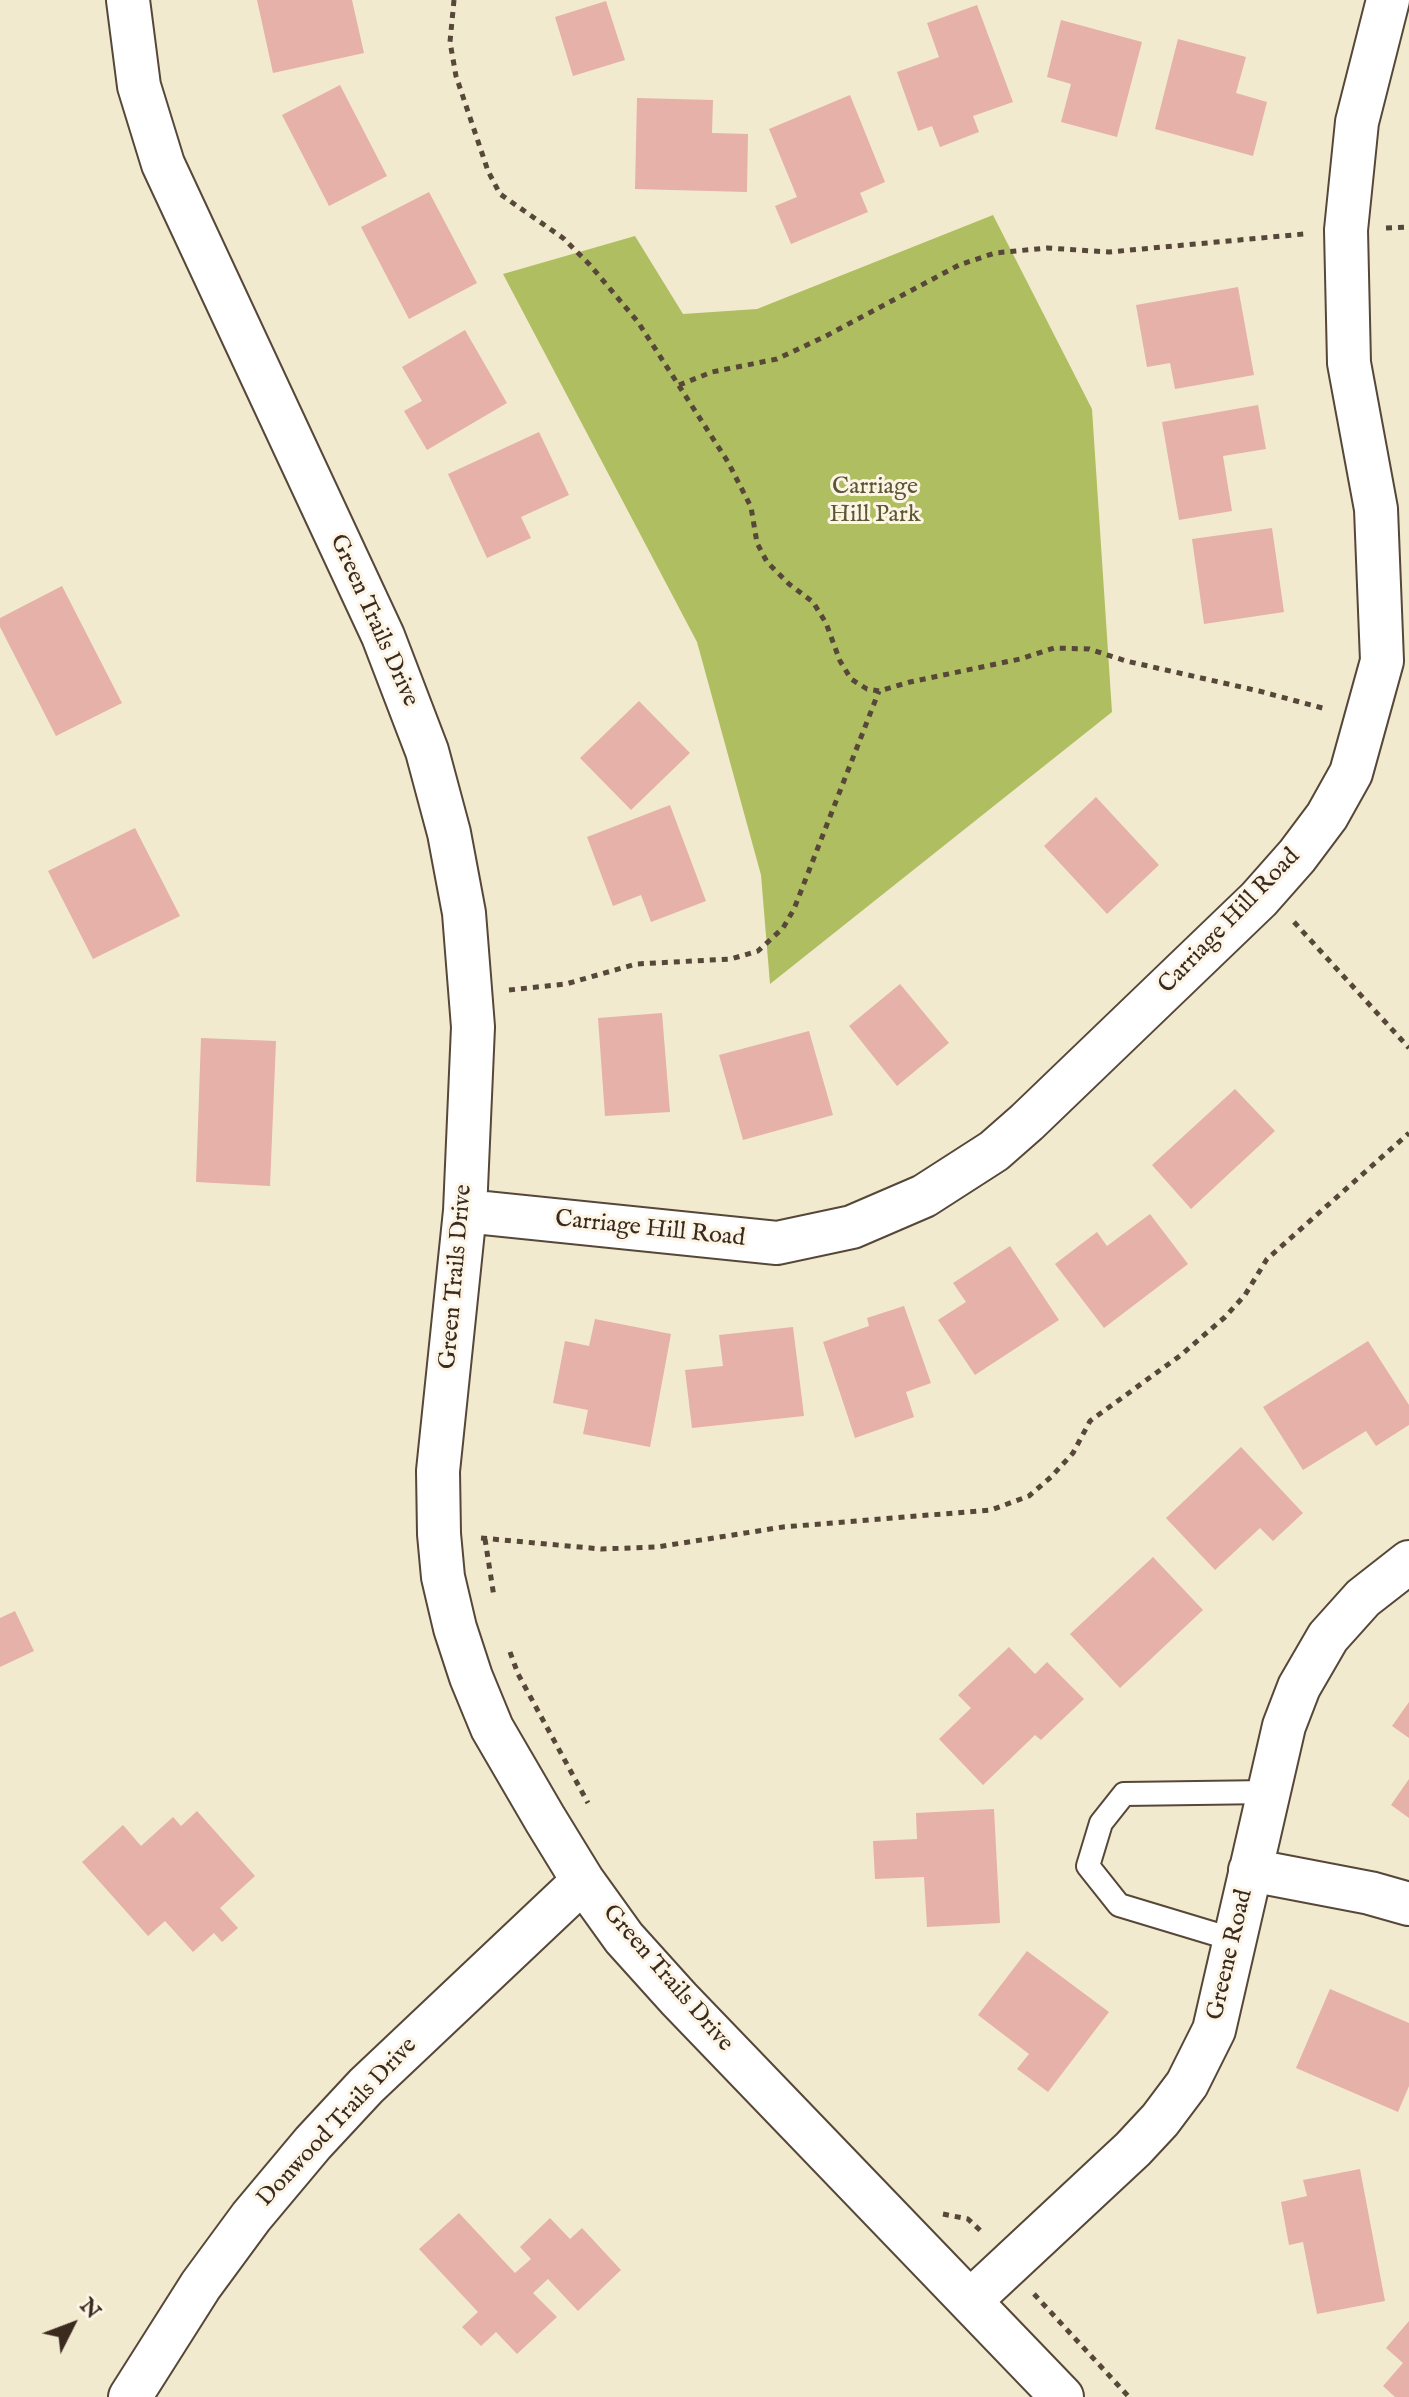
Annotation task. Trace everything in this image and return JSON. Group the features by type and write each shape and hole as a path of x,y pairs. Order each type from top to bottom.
{"street":[{"name":"Green Trails Drive","path":"128,0 139,86 163,164 383,636 427,751 452,845 464,913 472,994 465,1211 438,1471 439,1534 443,1577 455,1628 492,1728 583,1881 624,1938 1062,2397"},
{"name":"Carriage Hill Road","path":"465,1211 777,1243 852,1227 924,1196 994,1151 1266,891 1297,856 1327,816 1351,773 1382,661 1392,508 1349,363 1346,230 1357,122 1388,0"},
{"name":"Greene Road","path":"970,2301 1133,2149 1187,2084 1214,2030 1284,1726 1299,1687 1328,1637 1363,1598 1409,1562"},
{"path":"1250,1870 1370,1893 1409,1904"},
{"name":"Donwood Trails Drive","path":"130,2397 209,2274 251,2217 313,2143 366,2086 583,1881"}],"lane":[{"path":"1235,1940 1119,1905 1088,1866 1101,1823 1124,1794 1269,1792"}],"path":[{"path":"454,0 450,42 456,76 488,171 500,194 515,208 542,222 590,265 638,322 728,462 751,507 757,543 767,562 813,602 851,679 867,689 879,691 1020,659 1054,648 1089,649 1126,661 1318,706 1366,724"},
{"path":"679,385 712,372 777,359 959,265 995,253 1047,248 1134,251 1346,230 1409,227"},
{"path":"472,994 566,984 636,964 731,959 758,951 783,928 794,909 879,691"},
{"path":"1266,891 1409,1048"},
{"path":"439,1534 601,1549 657,1547 783,1527 991,1510 1029,1496 1073,1453 1090,1421 1181,1355 1225,1317 1245,1295 1267,1259 1409,1133"},
{"path":"485,1539 494,1600"},
{"path":"507,1645 518,1674 590,1807"},
{"path":"932,2207 943,2214 968,2219 988,2238"},
{"path":"1031,2290 1129,2397"}],"green space":[{"name":"Carriage Hill Park","path":"993,215 1092,409 1112,712 770,984 761,875 697,642 503,274 635,236 683,314 757,309"}],"building":[{"path":"257,0 352,0 364,53 273,73"},
{"path":"606,1 625,60 573,76 555,17"},
{"path":"977,5 1013,102 973,116 979,132 940,147 932,126 918,131 897,72 939,57 927,23"},
{"path":"1061,20 1142,42 1117,137 1061,122 1071,84 1047,77"},
{"path":"1178,39 1246,57 1236,93 1267,102 1253,156 1155,129"},
{"path":"340,85 387,176 329,206 282,115"},
{"path":"850,95 885,182 860,193 868,212 791,244 775,206 797,197 769,129"},
{"path":"637,98 713,100 712,133 748,134 747,192 635,189"},
{"path":"429,192 477,283 409,319 361,227"},
{"path":"1238,287 1254,375 1175,389 1170,363 1147,367 1136,305"},
{"path":"465,330 507,403 427,450 404,411 422,401 402,367"},
{"path":"1258,405 1266,449 1223,456 1232,511 1179,520 1162,422"},
{"path":"539,432 569,495 521,517 531,538 487,558 448,474"},
{"path":"1272,528 1284,612 1204,624 1192,539"},
{"path":"62,586 122,703 56,736 0,627 0,618"},
{"path":"639,701 690,753 631,810 580,758"},
{"path":"1096,797 1159,865 1107,914 1044,846"},
{"path":"670,805 706,901 651,922 641,895 613,906 587,837"},
{"path":"135,828 180,916 93,959 48,871"},
{"path":"900,984 949,1043 897,1086 849,1026"},
{"path":"662,1013 670,1112 605,1116 598,1018"},
{"path":"809,1031 833,1115 743,1140 719,1055"},
{"path":"201,1038 276,1041 270,1186 196,1182"},
{"path":"1235,1089 1275,1131 1191,1209 1152,1165"},
{"path":"1150,1214 1188,1264 1104,1328 1055,1264 1097,1232 1107,1246"},
{"path":"1010,1246 1059,1320 975,1375 938,1320 966,1302 953,1283"},
{"path":"904,1306 931,1383 906,1392 914,1417 855,1438 823,1342 869,1326 867,1318"},
{"path":"595,1319 671,1334 650,1447 583,1434 588,1410 553,1403 565,1341 589,1346"},
{"path":"793,1327 804,1416 692,1428 685,1370 723,1366 719,1335"},
{"path":"1368,1341 1409,1405 1409,1425 1376,1446 1366,1431 1303,1470 1263,1407"},
{"path":"1241,1447 1303,1513 1273,1541 1260,1528 1215,1570 1166,1518"},
{"path":"1153,1557 1203,1610 1120,1688 1070,1634"},
{"path":"15,1611 34,1651 0,1667 0,1618"},
{"path":"1009,1647 1035,1674 1047,1662 1084,1699 1041,1740 1035,1735 983,1785 939,1739 971,1708 958,1695"},
{"path":"1409,1702 1409,1738 1392,1726"},
{"path":"1409,1779 1409,1818 1391,1805"},
{"path":"994,1809 1000,1923 927,1927 924,1877 875,1879 873,1841 917,1839 916,1813"},
{"path":"197,1811 255,1876 220,1908 238,1928 222,1942 214,1933 193,1952 165,1921 148,1936 82,1862 123,1825 141,1846 173,1817 181,1826"},
{"path":"1027,1951 1109,2012 1048,2092 1017,2069 1029,2054 978,2015"},
{"path":"1330,1989 1409,2023 1409,2086 1398,2112 1296,2068"},
{"path":"1360,2169 1385,2301 1317,2314 1303,2242 1289,2245 1281,2202 1307,2196 1303,2180"},
{"path":"459,2213 515,2273 531,2259 520,2247 550,2218 570,2239 582,2228 621,2270 578,2311 548,2279 533,2293 557,2317 517,2354 496,2332 481,2346 462,2327 478,2312 419,2249"},
{"path":"1409,2321 1409,2397 1395,2397 1383,2386 1403,2363 1386,2348"}]}
